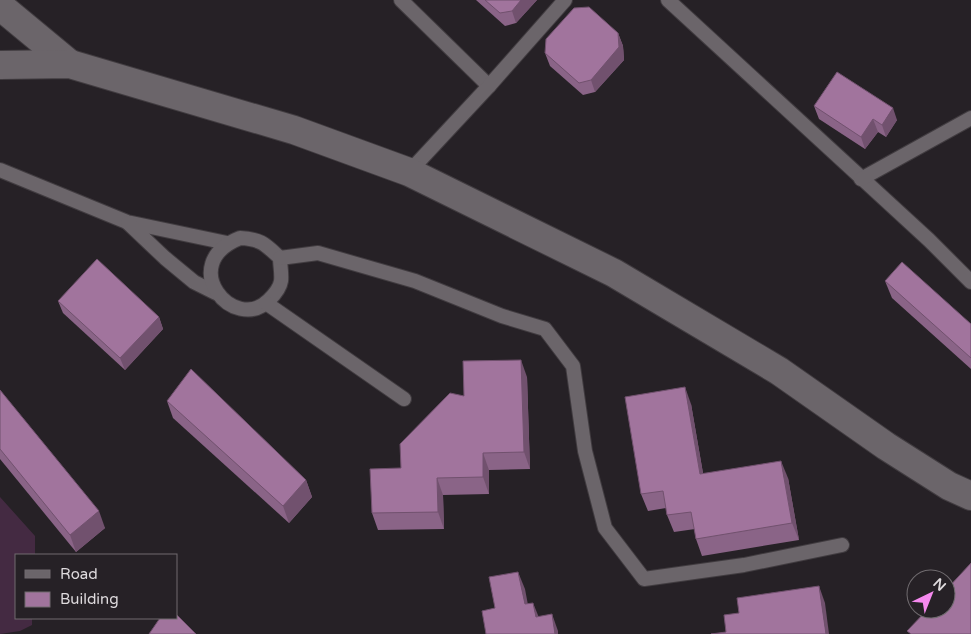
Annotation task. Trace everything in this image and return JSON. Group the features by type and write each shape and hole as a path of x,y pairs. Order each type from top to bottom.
{"street":[{"path":"0,6 70,64"},
{"path":"0,65 70,64 294,130 409,172 614,273 779,371 886,446 949,486 971,496"}],"lane":[{"path":"401,0 489,86"},
{"path":"409,172 565,0"},
{"path":"668,0 929,240 971,282"},
{"path":"861,179 971,118"},
{"path":"0,170 127,222 227,244"},
{"path":"127,222 194,282 216,292"},
{"path":"240,238 254,238 266,244 280,258 281,281 276,294 266,304 253,309 239,308 226,303 216,292 211,280 211,266 216,253 227,244 240,238"},
{"path":"280,258 318,252 415,281 502,316 545,329 573,366 585,451 605,528 644,579 744,565 842,545"},
{"path":"266,304 404,399"}],"shaded area":[{"path":"0,497 35,536 35,554 15,554 15,619 32,619 32,625 20,631 0,634"}],"building":[{"path":"485,0 521,0 512,11 500,13"},
{"path":"589,7 618,33 619,47 591,80 579,83 545,53 546,39 574,8"},
{"path":"837,72 893,108 882,125 873,119 861,137 814,106"},
{"path":"97,259 159,317 120,358 58,301"},
{"path":"902,262 971,324 971,358 885,281"},
{"path":"521,360 524,452 483,453 483,477 437,478 438,512 372,513 370,469 401,468 400,444 450,393 464,396 463,361"},
{"path":"191,369 306,480 283,506 167,401"},
{"path":"685,387 700,474 781,461 792,523 696,539 691,512 667,515 663,491 641,494 625,397"},
{"path":"0,390 99,511 70,535 0,449"},
{"path":"971,563 971,634 911,634 907,631 918,619 956,619 956,579"},
{"path":"518,572 525,604 533,603 536,617 552,614 555,634 486,634 482,611 495,608 489,577"},
{"path":"819,586 826,634 711,634 726,632 724,615 739,613 737,598"},
{"path":"178,616 196,634 149,634 159,619 178,619"}]}
